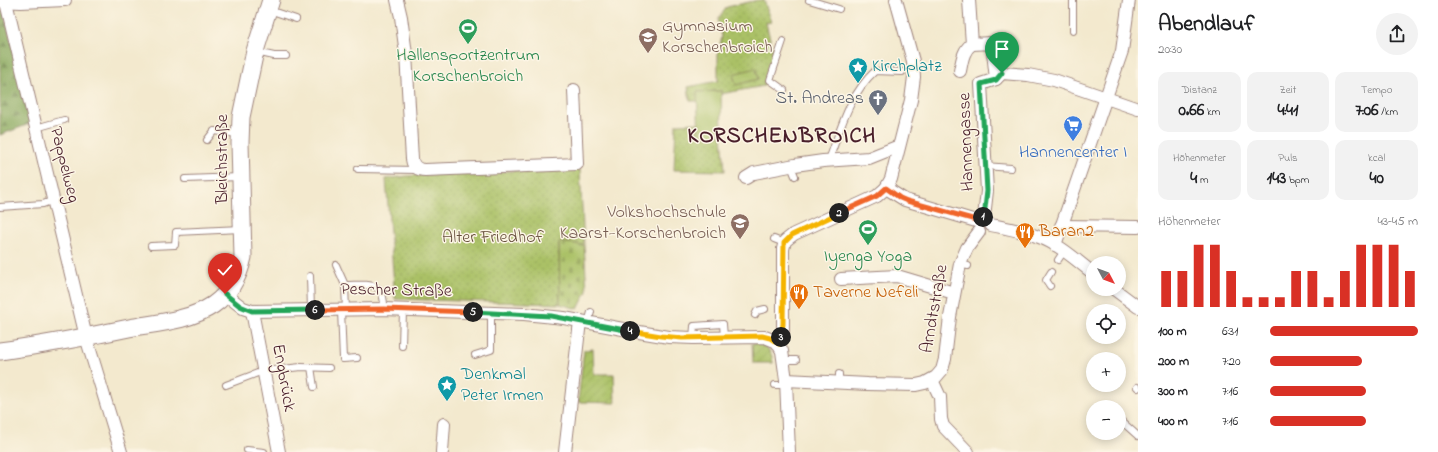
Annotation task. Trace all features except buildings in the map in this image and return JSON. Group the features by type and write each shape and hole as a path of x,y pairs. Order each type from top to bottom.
{"main road":[{"name":"Bleichstraße","path":"225,294 238,273 244,253 240,134 242,109 255,51 270,5"},
{"path":"0,351 156,326 198,312 213,305 225,294"}],"street":[{"path":"3,2 65,0"},
{"path":"397,0 411,80 412,159 414,165 419,170 577,164 574,90"},
{"path":"789,452 782,383 790,360 782,351 779,344 783,332 779,309 779,241 871,199 880,194 886,188 891,179 911,100 913,61 896,0"},
{"path":"960,71 962,57 968,47 972,44 969,0"},
{"path":"1059,252 1062,226 1099,116 1113,81 1123,46 1129,0"},
{"name":"Pappelweg","path":"3,2 54,200 86,337 121,452"},
{"name":"Hannengasse","path":"972,44 992,43 996,80 981,84 987,196 982,223"},
{"path":"996,80 1002,73 1028,75 1060,82 1138,109"},
{"path":"746,178 754,173 793,171 829,160 869,158 899,146"},
{"path":"886,188 905,200 982,223 1034,235 1086,269"},
{"name":"Arndtstraße","path":"968,452 943,426 941,421 940,397 932,380 941,372 944,363 954,293 964,265 967,248 982,223"},
{"path":"1062,226 1138,226"},
{"path":"841,279 897,276 954,293"},
{"name":"Pescher Straße","path":"225,294 240,306 252,311 384,309 551,316 587,319 654,335 693,338 762,336 770,338 779,344"},
{"path":"1123,296 1138,307"},
{"name":"Engbrück","path":"252,311 277,451"},
{"path":"565,452 587,319"},
{"path":"782,383 839,378 868,382 916,385 932,380"},
{"path":"442,452 444,424"}],"lane":[{"path":"809,0 839,9"},
{"path":"1073,0 1073,31"},
{"path":"270,5 296,19"},
{"path":"783,41 770,80 784,90"},
{"path":"255,51 274,56 286,56"},
{"path":"829,160 839,129 852,101 864,81 875,71 912,72"},
{"path":"36,128 64,120"},
{"path":"207,140 214,131 240,134"},
{"path":"986,159 1011,168"},
{"path":"358,169 419,170"},
{"path":"186,179 241,177"},
{"path":"0,207 43,204 54,200"},
{"path":"151,246 175,245 176,232 243,229"},
{"path":"336,265 345,284 343,310 343,359 357,358"},
{"path":"1050,286 1046,280 1051,272"},
{"path":"310,276 311,310"},
{"path":"345,284 373,285 381,290 385,298 384,309"},
{"path":"755,315 757,311 765,309"},
{"path":"402,346 403,310"},
{"path":"475,355 491,350 491,313"},
{"path":"311,367 314,387"},
{"path":"226,385 263,371 311,367 329,368"},
{"path":"1126,425 1138,436"},
{"path":"247,450 264,452"}],"green space":[{"path":"764,0 771,22 766,23 774,55 764,86 721,94 721,91 697,92 698,101 690,101 688,87 718,81 718,52 722,37 718,19 727,7"},
{"path":"0,9 4,13 32,123 0,135"},
{"path":"756,68 758,79 736,85 733,74"},
{"path":"721,91 722,135 699,136 697,92"},
{"path":"698,123 699,136 722,135 725,171 674,170 676,124"},
{"name":"Alter Friedhof","path":"575,168 580,170 584,245 559,242 560,304 395,299 386,179 407,176"},
{"path":"559,242 584,245 587,291 578,309 560,304"},
{"path":"752,343 767,348 771,354 773,363 753,363"},
{"path":"593,349 594,374 614,374 615,403 578,402 584,350"}],"place":[{"name":"Hallensportzentrum Korschenbroich","path":"468,45"},
{"name":"Gymnasium Korschenbroich","path":"648,54"},
{"name":"Kirchplatz","path":"858,84"},
{"name":"St. Andreas","path":"878,116"},
{"name":"Hannencenter I","path":"1073,142"},
{"name":"Volkshochschule Kaarst-Korschenbroich","path":"740,240"},
{"name":"Iyenga Yoga","path":"868,246"},
{"name":"Baran2","path":"1025,249"},
{"name":"Taverne Nefeli","path":"799,310"},
{"name":"Denkmal Peter Irmen","path":"447,402"}],"district":[{"name":"KORSCHENBROICH","path":"782,137"}],"route":[{"path":"225,294 243,308 252,311 384,309 524,314 564,318 669,337 696,338 762,336 770,338 779,344 783,332 783,246 785,241 792,235 871,199 880,194 886,188 907,201 976,220 979,217 984,217 987,191 981,84 996,80 1002,73"}]}
